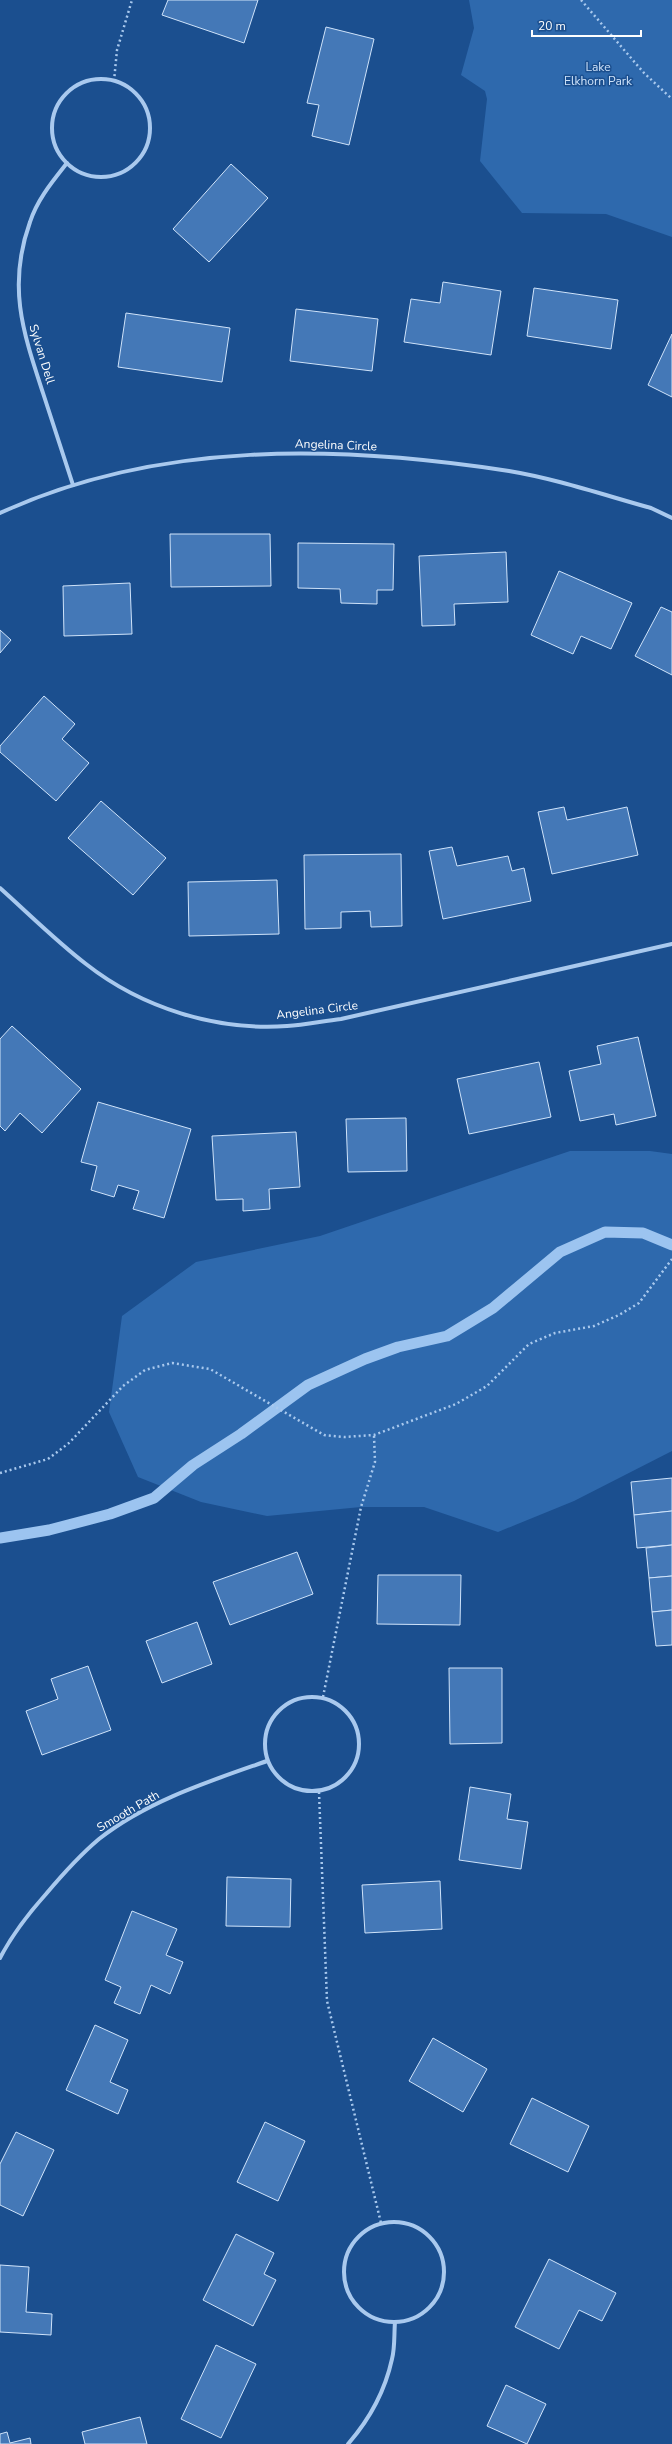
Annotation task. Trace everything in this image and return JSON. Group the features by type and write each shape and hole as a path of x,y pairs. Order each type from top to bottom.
{"street":[{"path":"96,79 114,81 129,88 143,102 149,118 150,135 144,151 130,168 114,176 97,177 80,173 66,163 55,147 52,130 55,113 63,98 75,87 96,79"},
{"name":"Sylvan Dell","path":"66,163 42,194 30,221 21,253 18,294 23,332 73,485"},
{"name":"Angelina Circle","path":"0,514 73,485 144,467 206,457 268,453 364,454 510,471 651,508 672,518"},
{"name":"Angelina Circle","path":"0,888 87,964 136,995 184,1016 235,1025 287,1026 341,1019 672,944"},
{"path":"304,1697 323,1697 340,1705 350,1715 359,1736 358,1758 348,1776 336,1786 319,1792 297,1790 278,1778 267,1761 264,1743 267,1727 275,1714 293,1701 304,1697"},
{"name":"Smooth Path","path":"0,1958 30,1912 61,1876 100,1839 138,1815 194,1787 267,1761"},
{"path":"399,2222 416,2226 427,2234 440,2250 444,2265 443,2283 435,2302 416,2317 395,2322 382,2321 369,2315 355,2303 346,2288 344,2274 346,2257 354,2242 367,2230 382,2223 399,2222"},
{"path":"348,2444 364,2426 381,2392 393,2358 395,2322"}],"path":[{"path":"114,81 117,50 132,0"},
{"path":"582,0 644,73 672,99"},
{"path":"0,1473 48,1459 69,1443 123,1386 145,1370 172,1363 210,1369 236,1382 302,1424 324,1435 344,1437 374,1436 456,1404 481,1390 529,1344 555,1333 594,1326 620,1315 639,1303 662,1270 672,1259"},
{"path":"323,1697 361,1507 375,1462 374,1436"},
{"path":"319,1792 327,2001 382,2223"}],"green space":[{"name":"Lake Elkhorn Park","path":"469,0 672,0 672,237 606,214 522,213 480,161 487,99 485,91 461,75 474,28"},
{"path":"570,1151 650,1151 672,1154 672,1451 574,1501 498,1532 424,1507 361,1507 267,1516 201,1502 138,1477 109,1412 122,1316 196,1262 320,1236"}],"building":[{"path":"168,0 258,0 244,43 162,15"},
{"path":"326,27 374,39 349,145 312,136 319,105 307,103"},
{"path":"231,164 268,198 209,262 173,229"},
{"path":"443,282 501,291 491,355 404,342 411,299 440,303"},
{"path":"534,288 618,300 611,349 527,336"},
{"path":"296,309 378,319 372,371 290,361"},
{"path":"126,313 230,328 222,382 118,367"},
{"path":"672,334 672,397 648,385"},
{"path":"170,534 270,534 271,586 171,587"},
{"path":"298,543 394,544 393,590 377,590 377,604 341,603 340,589 298,588"},
{"path":"506,552 508,602 454,604 455,625 422,626 419,556"},
{"path":"559,571 632,603 611,649 581,636 573,654 531,635"},
{"path":"130,583 132,634 64,636 63,586"},
{"path":"661,607 672,612 672,675 635,656"},
{"path":"0,630 11,640 0,653"},
{"path":"44,696 75,724 62,739 89,763 56,801 0,752 0,746"},
{"path":"101,801 166,858 133,895 68,838"},
{"path":"564,807 567,820 627,807 638,855 552,874 538,812"},
{"path":"452,847 457,866 508,856 512,871 524,868 531,901 443,919 429,851"},
{"path":"401,854 402,926 371,927 370,911 341,912 341,928 305,929 304,855"},
{"path":"277,880 279,934 189,936 188,882"},
{"path":"12,1026 81,1089 42,1133 20,1113 5,1131 0,1126 0,1039"},
{"path":"638,1037 656,1116 616,1125 614,1114 580,1121 569,1071 601,1064 597,1046"},
{"path":"539,1062 551,1117 469,1134 457,1079"},
{"path":"98,1102 191,1129 164,1218 133,1209 139,1191 118,1185 114,1197 91,1190 97,1166 81,1162"},
{"path":"406,1118 407,1171 348,1172 346,1119"},
{"path":"296,1132 300,1187 269,1189 270,1209 243,1211 243,1199 216,1200 212,1136"},
{"path":"672,1478 672,1511 634,1515 631,1482"},
{"path":"672,1511 672,1545 637,1548 634,1515"},
{"path":"672,1545 672,1576 649,1578 646,1548"},
{"path":"297,1552 313,1594 230,1625 213,1582"},
{"path":"378,1575 461,1575 460,1625 377,1624"},
{"path":"672,1576 672,1610 652,1612 649,1578"},
{"path":"672,1610 672,1645 656,1646 652,1612"},
{"path":"197,1622 212,1664 162,1683 146,1641"},
{"path":"88,1666 111,1730 42,1755 26,1711 58,1699 51,1679"},
{"path":"449,1668 502,1668 502,1743 450,1744"},
{"path":"470,1787 511,1794 507,1819 528,1822 521,1869 459,1860"},
{"path":"227,1877 291,1879 290,1927 226,1926"},
{"path":"440,1881 442,1929 365,1933 362,1885"},
{"path":"132,1911 177,1929 166,1955 183,1962 170,1994 151,1985 140,2014 114,2003 121,1987 105,1980"},
{"path":"95,2025 128,2040 110,2082 128,2090 118,2114 66,2090"},
{"path":"433,2038 487,2069 463,2112 409,2081"},
{"path":"532,2098 589,2126 568,2172 510,2144"},
{"path":"265,2122 305,2141 278,2201 237,2182"},
{"path":"16,2132 54,2150 23,2216 0,2205 0,2164"},
{"path":"236,2234 274,2253 264,2274 276,2280 253,2326 203,2300"},
{"path":"549,2259 616,2293 602,2321 579,2310 559,2349 515,2327"},
{"path":"0,2265 29,2267 26,2312 52,2314 51,2335 0,2332"},
{"path":"216,2345 256,2364 221,2438 181,2419"},
{"path":"506,2385 546,2404 527,2444 487,2426"},
{"path":"140,2417 147,2444 85,2444 82,2432"},
{"path":"7,2432 10,2443 30,2438 31,2444 0,2444 0,2434"}],"waterway":[{"path":"0,1538 49,1530 110,1514 154,1498 193,1465 241,1434 308,1385 365,1359 398,1347 447,1336 493,1308 560,1252 605,1232 643,1233 672,1245"}]}
